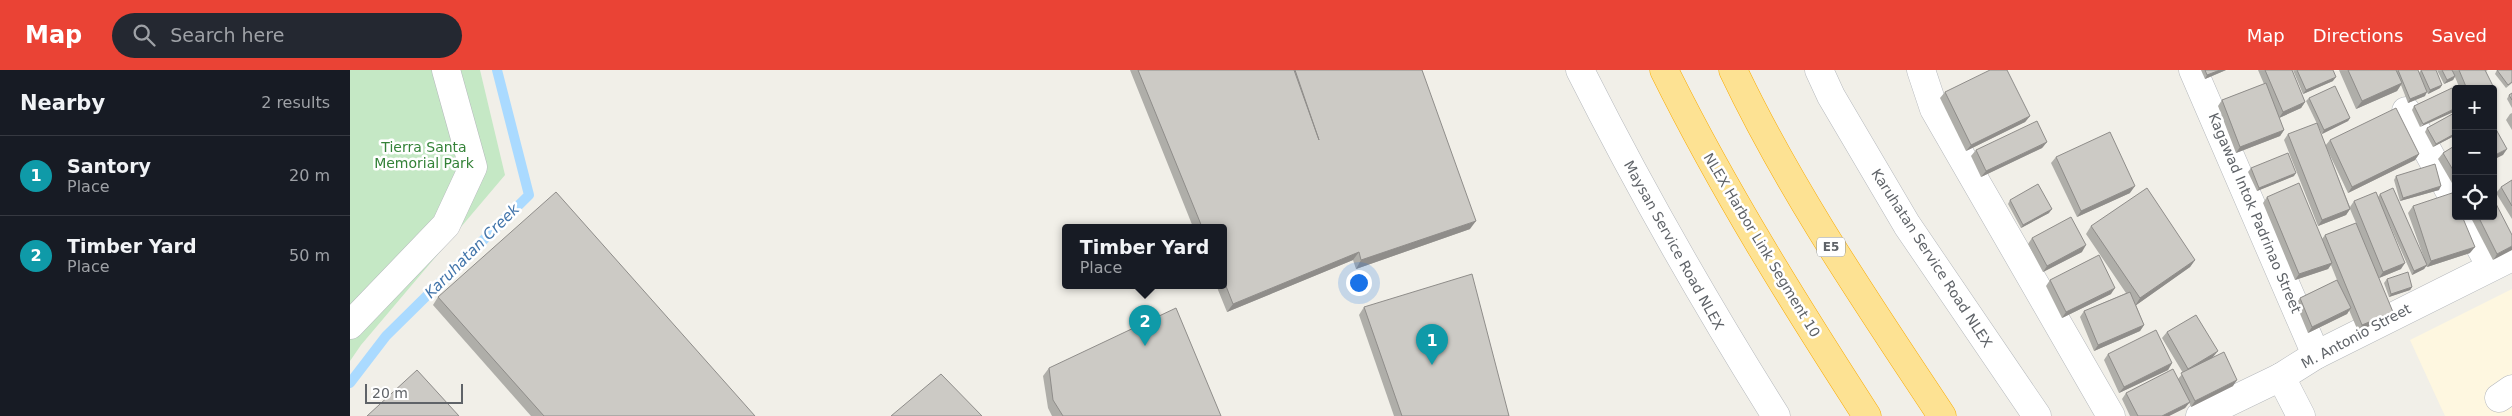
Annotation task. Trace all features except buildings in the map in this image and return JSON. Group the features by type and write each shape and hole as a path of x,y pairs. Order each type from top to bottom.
{"highway":[{"name":"NLEX Harbor Link Segment 10","path":"1664,70 1693,128 1777,277 1867,416"},
{"name":"E5","path":"1733,70 1748,101 1830,246 1942,416"}],"street":[{"path":"350,325 446,225 473,167 446,70"},
{"name":"Maysan Service Road NLEX","path":"1580,70 1627,164 1710,312 1776,416"},
{"name":"Karuhatan Service Road NLEX","path":"1819,70 1831,96 1907,225 2037,416"},
{"path":"1921,70 1934,109 2111,416"},
{"name":"Kagawad Intok Padrinao Street","path":"2193,70 2316,355"},
{"path":"2406,111 2452,196"},
{"path":"2466,220 2501,262"},
{"name":"M. Antonio Street","path":"2200,416 2281,377 2316,355 2501,262"},
{"path":"2281,377 2300,416"}],"shaded area":[{"path":"2512,289 2512,416 2445,416 2410,340"}],"green space":[{"name":"Tierra Santa Memorial Park","path":"350,70 480,70 505,175 361,345 350,361"}],"waterway":[{"name":"Karuhatan Creek","path":"350,383 386,336 529,195 497,70"}],"place":[{"name":"Timber Yard","path":"1145,346"},
{"name":"Santory","path":"1432,365"}]}
